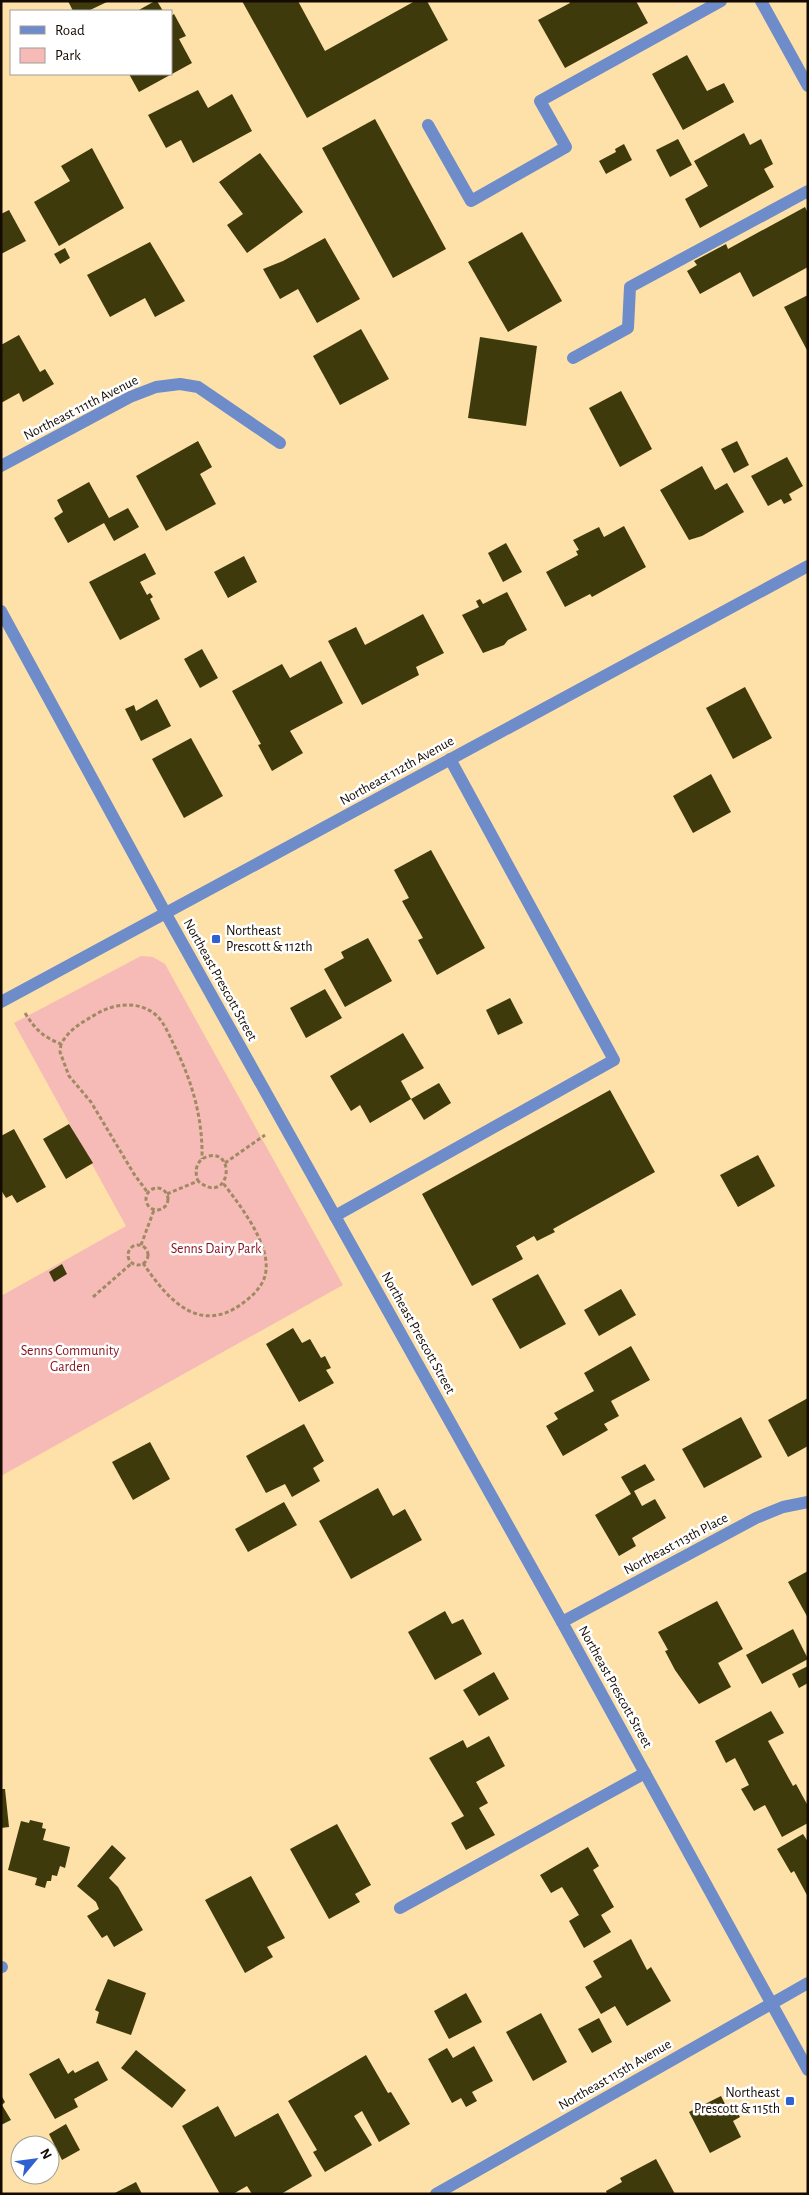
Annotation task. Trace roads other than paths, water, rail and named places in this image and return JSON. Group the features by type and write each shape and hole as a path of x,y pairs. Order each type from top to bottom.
{"street":[{"path":"428,125 471,201 566,147 540,101 721,1"},
{"path":"761,1 802,64 808,86"},
{"path":"573,358 628,328 630,287 808,191"},
{"name":"Northeast 111th Avenue","path":"1,466 130,397 156,387 180,384 198,388 280,444"},
{"name":"Northeast 112th Avenue","path":"1,1002 808,566"},
{"name":"Northeast Prescott Street","path":"1,611 166,914 562,1622 808,2070"},
{"path":"335,1216 614,1060 450,759"},
{"name":"Northeast 113th Place","path":"562,1622 756,1518 782,1508 808,1502"},
{"path":"400,1908 645,1773"},
{"name":"Northeast 115th Avenue","path":"436,2194 808,1982"}],"place":[{"name":"Northeast Prescott & 112th","path":"216,939"},
{"name":"Northeast Prescott & 115th","path":"790,2101"}],"park label":[{"name":"Senns Dairy Park","path":"216,1249"},
{"name":"Senns Community Garden","path":"70,1359"}]}
